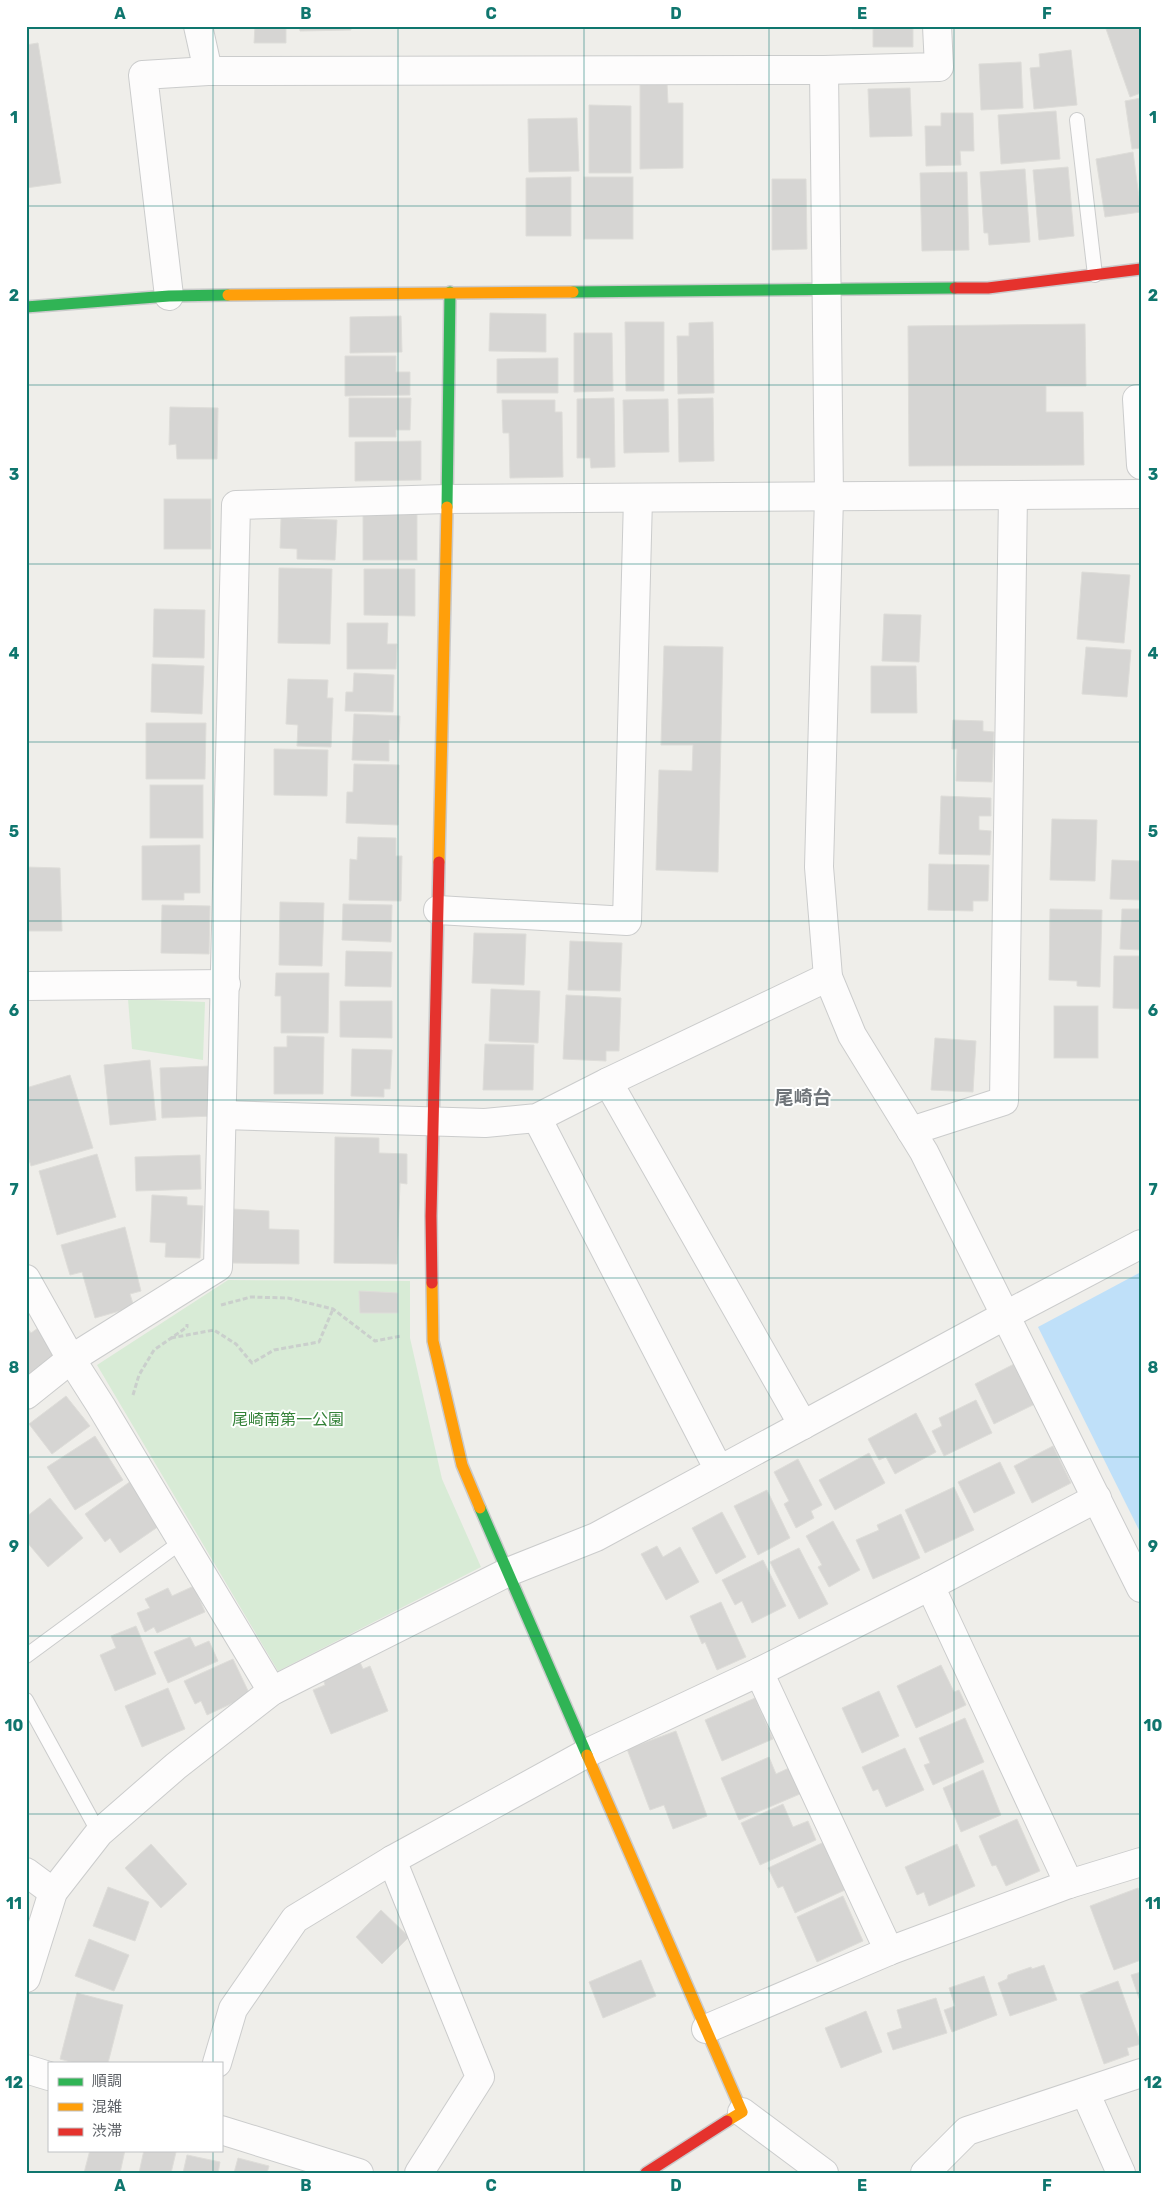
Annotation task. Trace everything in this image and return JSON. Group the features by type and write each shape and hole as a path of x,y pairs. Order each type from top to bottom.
{"street":[{"path":"198,26 208,71"},
{"path":"169,296 143,75 208,71 824,70 939,67 937,26"},
{"path":"824,70 829,497 819,867 828,977 852,1035 924,1152 1141,1588"},
{"path":"26,307 169,296 988,288 1141,269"},
{"path":"450,292 448,499 431,1216 433,1341 462,1465 742,2112 824,2173"},
{"path":"1141,398 1138,399 1141,465"},
{"path":"26,1395 71,1360 218,1266 236,505 448,499 1141,494"},
{"path":"911,1131 1004,1102 1013,495"},
{"path":"438,910 627,921 638,498"},
{"path":"223,1115 485,1123 537,1118 828,977"},
{"path":"26,986 226,984"},
{"path":"608,1082 804,1425"},
{"path":"537,1118 719,1470"},
{"path":"26,1978 54,1892 99,1833 176,1766 272,1691 508,1572 596,1537 1141,1244"},
{"path":"26,1279 71,1360 101,1406 272,1691"},
{"path":"217,2062 234,2009 296,1919 392,1860 587,1753 759,1672 930,1586 1097,1498"},
{"path":"930,1586 1070,1884"},
{"path":"759,1672 889,1951"},
{"path":"392,1860 480,2077 419,2173"},
{"path":"706,2028 889,1951 1070,1884 1141,1862"},
{"path":"26,1872 54,1892"},
{"path":"26,2069 48,2076"},
{"path":"925,2173 967,2130 1141,2073"},
{"path":"1085,2092 1121,2173"},
{"path":"646,2173 742,2112"},
{"path":"222,2130 359,2173"}],"lane":[{"path":"1077,120 1095,274"},
{"path":"26,1656 181,1542"},
{"path":"26,1700 99,1833"}],"path":[{"path":"178,1293 187,1327"},
{"path":"214,1307 251,1297 288,1298 333,1309 375,1341 433,1329"},
{"path":"171,1338 214,1330 236,1344 252,1364 274,1350 319,1342 333,1309"},
{"path":"133,1395 139,1375 154,1350 194,1322"}],"green space":[{"path":"128,999 205,1002 203,1060 132,1049"},
{"name":"尾崎南第一公園","path":"228,1280 410,1281 410,1338 442,1479 481,1567 278,1671 97,1365"}],"water":[{"path":"1141,1272 1141,1534 1038,1327"}],"building":[{"path":"255,26 286,26 286,43 254,43"},
{"path":"299,26 351,26 351,30 300,31"},
{"path":"852,26 913,26 913,47 873,47 873,29 852,29"},
{"path":"1105,26 1141,26 1141,93 1130,97"},
{"path":"38,43 61,183 26,188 26,45"},
{"path":"1071,50 1077,105 1034,109 1030,68 1040,67 1039,54"},
{"path":"1021,62 1023,108 981,110 979,64"},
{"path":"667,83 668,103 683,103 683,168 640,169 640,84"},
{"path":"910,88 912,136 870,137 868,89"},
{"path":"1141,98 1141,148 1132,149 1125,101"},
{"path":"589,105 631,106 631,173 589,173"},
{"path":"1056,111 1060,159 1001,164 998,115"},
{"path":"941,113 973,113 974,151 960,151 961,165 926,166 925,126 941,126"},
{"path":"577,118 579,171 529,172 528,119"},
{"path":"1133,152 1141,212 1105,217 1096,159"},
{"path":"1068,167 1074,236 1039,240 1033,170"},
{"path":"1025,169 1030,242 989,245 988,233 984,233 980,172"},
{"path":"967,172 969,250 922,251 920,173"},
{"path":"571,177 571,236 526,236 526,178"},
{"path":"584,177 633,177 633,239 584,239"},
{"path":"772,179 806,179 807,249 772,250"},
{"path":"490,313 546,314 546,352 489,351"},
{"path":"401,316 402,352 350,353 350,317"},
{"path":"625,322 664,322 664,391 626,391"},
{"path":"713,322 714,393 678,394 677,336 689,336 689,323"},
{"path":"1085,324 1086,386 1046,386 1046,412 1083,412 1084,465 909,466 908,326"},
{"path":"574,333 612,333 613,391 574,392"},
{"path":"345,356 396,356 396,372 410,372 410,395 345,396"},
{"path":"558,358 558,393 497,393 497,359"},
{"path":"349,398 411,398 410,430 396,430 396,437 349,437"},
{"path":"614,398 615,467 591,468 590,458 577,458 577,399"},
{"path":"713,398 714,461 679,462 678,399"},
{"path":"668,399 669,452 624,453 623,400"},
{"path":"502,400 555,400 555,412 562,412 563,477 510,478 509,433 503,433"},
{"path":"170,407 218,408 217,459 177,459 176,444 169,445"},
{"path":"421,441 421,480 355,481 355,442"},
{"path":"164,499 211,499 211,549 164,549"},
{"path":"363,511 417,511 417,560 363,560"},
{"path":"281,518 337,520 335,560 297,559 297,549 280,548"},
{"path":"279,568 332,569 330,644 278,643"},
{"path":"364,569 415,569 415,616 364,615"},
{"path":"1082,572 1130,575 1124,643 1077,639"},
{"path":"154,609 205,610 204,658 153,657"},
{"path":"884,614 921,615 919,662 882,661"},
{"path":"347,623 388,623 387,644 397,644 396,669 347,669"},
{"path":"664,646 723,647 718,872 656,870 659,770 692,771 693,745 661,745"},
{"path":"1086,647 1131,650 1127,697 1082,694"},
{"path":"152,664 204,666 202,714 151,712"},
{"path":"871,666 916,666 917,713 871,713"},
{"path":"354,673 394,675 393,712 345,711 346,692 353,692"},
{"path":"288,679 328,680 327,698 333,698 331,747 297,746 298,725 286,724"},
{"path":"354,714 400,716 399,741 389,740 389,761 352,760"},
{"path":"953,720 983,721 983,731 994,732 992,782 956,781 957,749 952,749"},
{"path":"146,723 206,723 205,779 146,779"},
{"path":"274,749 328,750 327,796 274,795"},
{"path":"354,764 399,765 398,825 346,823 347,792 353,792"},
{"path":"150,785 203,785 203,838 150,838"},
{"path":"941,796 991,798 991,816 979,816 979,830 991,831 990,855 939,854"},
{"path":"1052,819 1097,820 1095,881 1050,880"},
{"path":"358,837 396,838 396,856 402,856 401,901 349,900 350,859 357,860"},
{"path":"200,845 200,893 184,893 184,900 142,900 142,846"},
{"path":"1112,860 1141,861 1141,900 1110,899"},
{"path":"929,864 989,865 988,901 973,901 973,911 928,910"},
{"path":"26,867 60,868 62,931 26,931"},
{"path":"280,902 324,903 322,966 279,965"},
{"path":"343,904 392,905 391,942 342,940"},
{"path":"162,905 210,906 209,954 161,953"},
{"path":"1050,909 1102,910 1100,987 1077,986 1077,981 1049,980"},
{"path":"1122,909 1141,909 1141,950 1120,949"},
{"path":"474,933 526,934 524,985 472,983"},
{"path":"570,941 622,943 620,991 568,990"},
{"path":"346,951 392,952 391,987 345,986"},
{"path":"1114,956 1141,956 1141,1009 1113,1008"},
{"path":"276,973 329,973 328,1033 281,1033 281,996 275,996"},
{"path":"491,989 540,991 538,1043 489,1041"},
{"path":"566,995 621,998 619,1051 606,1051 606,1061 563,1059"},
{"path":"340,1001 392,1001 392,1038 340,1037"},
{"path":"1054,1006 1098,1006 1098,1058 1054,1058"},
{"path":"287,1036 324,1037 323,1094 274,1094 274,1047 287,1047"},
{"path":"935,1038 976,1041 973,1092 931,1090"},
{"path":"485,1044 534,1045 533,1090 483,1090"},
{"path":"352,1049 392,1050 390,1089 384,1089 384,1097 351,1096"},
{"path":"150,1060 156,1120 110,1125 104,1065"},
{"path":"211,1066 213,1116 162,1118 160,1068"},
{"path":"70,1075 93,1148 31,1166 26,1150 26,1088"},
{"path":"335,1137 379,1138 379,1153 407,1154 407,1184 400,1183 397,1264 334,1263"},
{"path":"97,1154 116,1217 57,1235 39,1171"},
{"path":"200,1155 201,1189 136,1191 135,1157"},
{"path":"152,1195 187,1197 187,1205 203,1206 200,1258 165,1257 166,1243 150,1242"},
{"path":"233,1209 269,1211 269,1229 299,1230 299,1264 232,1263"},
{"path":"125,1227 141,1291 130,1294 134,1307 95,1318 82,1272 70,1275 61,1245"},
{"path":"359,1291 398,1293 398,1313 360,1313"},
{"path":"26,1326 31,1333 41,1326 61,1355 26,1380"},
{"path":"1016,1363 1035,1404 994,1424 975,1384"},
{"path":"66,1396 90,1426 52,1454 29,1424"},
{"path":"976,1400 992,1433 944,1456 932,1431 942,1426 939,1418"},
{"path":"916,1413 936,1452 895,1474 886,1457 879,1460 868,1439"},
{"path":"95,1436 123,1480 75,1510 47,1467"},
{"path":"1053,1446 1071,1483 1032,1503 1014,1466"},
{"path":"869,1453 885,1483 835,1510 819,1480"},
{"path":"798,1459 822,1505 811,1511 814,1518 796,1528 784,1504 789,1501 774,1472"},
{"path":"1000,1462 1015,1493 974,1513 958,1482"},
{"path":"131,1481 162,1524 120,1553 110,1538 105,1542 85,1514"},
{"path":"954,1487 974,1530 925,1553 905,1510"},
{"path":"767,1490 790,1538 758,1555 734,1506"},
{"path":"50,1498 83,1538 48,1567 26,1541 26,1517"},
{"path":"722,1512 746,1557 716,1574 692,1528"},
{"path":"901,1514 920,1558 873,1579 856,1540 879,1530 877,1525"},
{"path":"833,1521 860,1570 829,1587 818,1567 822,1565 806,1536"},
{"path":"657,1546 663,1557 680,1547 699,1582 666,1600 641,1554"},
{"path":"799,1548 828,1604 799,1619 770,1562"},
{"path":"763,1560 786,1606 752,1623 742,1601 735,1605 722,1580"},
{"path":"194,1586 205,1612 157,1633 154,1627 145,1632 137,1613 150,1608 145,1599 168,1588 172,1596"},
{"path":"721,1602 746,1657 717,1670 705,1642 702,1644 690,1616"},
{"path":"136,1626 156,1674 115,1691 100,1655 116,1648 111,1636"},
{"path":"190,1637 195,1647 209,1641 218,1661 168,1683 154,1652"},
{"path":"233,1659 250,1695 207,1715 201,1701 195,1704 184,1681"},
{"path":"359,1660 363,1669 370,1666 388,1711 331,1734 313,1690 325,1685 322,1675"},
{"path":"941,1665 954,1692 959,1690 966,1705 916,1728 897,1686"},
{"path":"168,1688 185,1729 142,1747 125,1706"},
{"path":"879,1691 899,1736 862,1753 842,1708"},
{"path":"755,1698 773,1739 722,1761 705,1720"},
{"path":"965,1718 984,1762 933,1785 924,1765 930,1763 919,1738"},
{"path":"676,1731 707,1816 673,1829 664,1805 650,1810 627,1749"},
{"path":"905,1748 924,1790 886,1807 878,1789 873,1791 862,1767"},
{"path":"769,1757 776,1774 789,1768 800,1794 739,1820 721,1778"},
{"path":"983,1770 1001,1815 961,1832 943,1788"},
{"path":"783,1804 793,1827 808,1821 816,1840 760,1865 741,1823"},
{"path":"1017,1819 1040,1871 1006,1886 996,1865 992,1866 979,1836"},
{"path":"824,1842 845,1890 795,1913 783,1886 778,1888 768,1868"},
{"path":"151,1844 187,1884 161,1908 125,1868"},
{"path":"957,1844 975,1886 929,1906 924,1892 917,1895 905,1867"},
{"path":"108,1887 149,1902 135,1941 93,1926"},
{"path":"1138,1888 1141,1894 1141,1960 1114,1970 1090,1906"},
{"path":"843,1896 863,1941 817,1962 797,1917"},
{"path":"381,1910 409,1937 382,1964 356,1937"},
{"path":"89,1939 129,1955 114,1991 75,1976"},
{"path":"641,1960 656,1996 603,2018 589,1982"},
{"path":"1044,1965 1057,2000 1010,2016 998,1983 1007,1979 1008,1975 1031,1967 1032,1969"},
{"path":"1141,1972 1141,2004 1131,1975"},
{"path":"984,1976 997,2015 952,2032 944,2010 955,2006 949,1988"},
{"path":"1118,1981 1141,2044 1127,2048 1129,2055 1104,2064 1080,1995"},
{"path":"77,1993 123,2005 108,2062 70,2062 60,2059"},
{"path":"936,1998 947,2033 893,2050 887,2033 902,2028 897,2010"},
{"path":"866,2011 882,2052 841,2068 825,2028"},
{"path":"89,2152 125,2152 120,2173 84,2173"},
{"path":"144,2152 176,2152 171,2173 139,2173"},
{"path":"187,2155 220,2162 218,2173 183,2173"},
{"path":"238,2158 269,2166 267,2173 234,2173"}],"traffic: fast":[{"path":"573,292 955,288"},
{"path":"447,507 450,292"},
{"path":"26,307 169,296 228,295"},
{"path":"480,1508 587,1755"}],"traffic: slow":[{"path":"228,295 573,292"},
{"path":"439,862 447,507"},
{"path":"432,1283 433,1341 462,1465 480,1508"},
{"path":"587,1755 742,2112 727,2121"}],"traffic: jam":[{"path":"955,288 988,288 1141,269"},
{"path":"432,1283 431,1216 439,862"},
{"path":"646,2173 727,2121"}],"district":[{"name":"尾崎台","path":"803,1097"}]}
